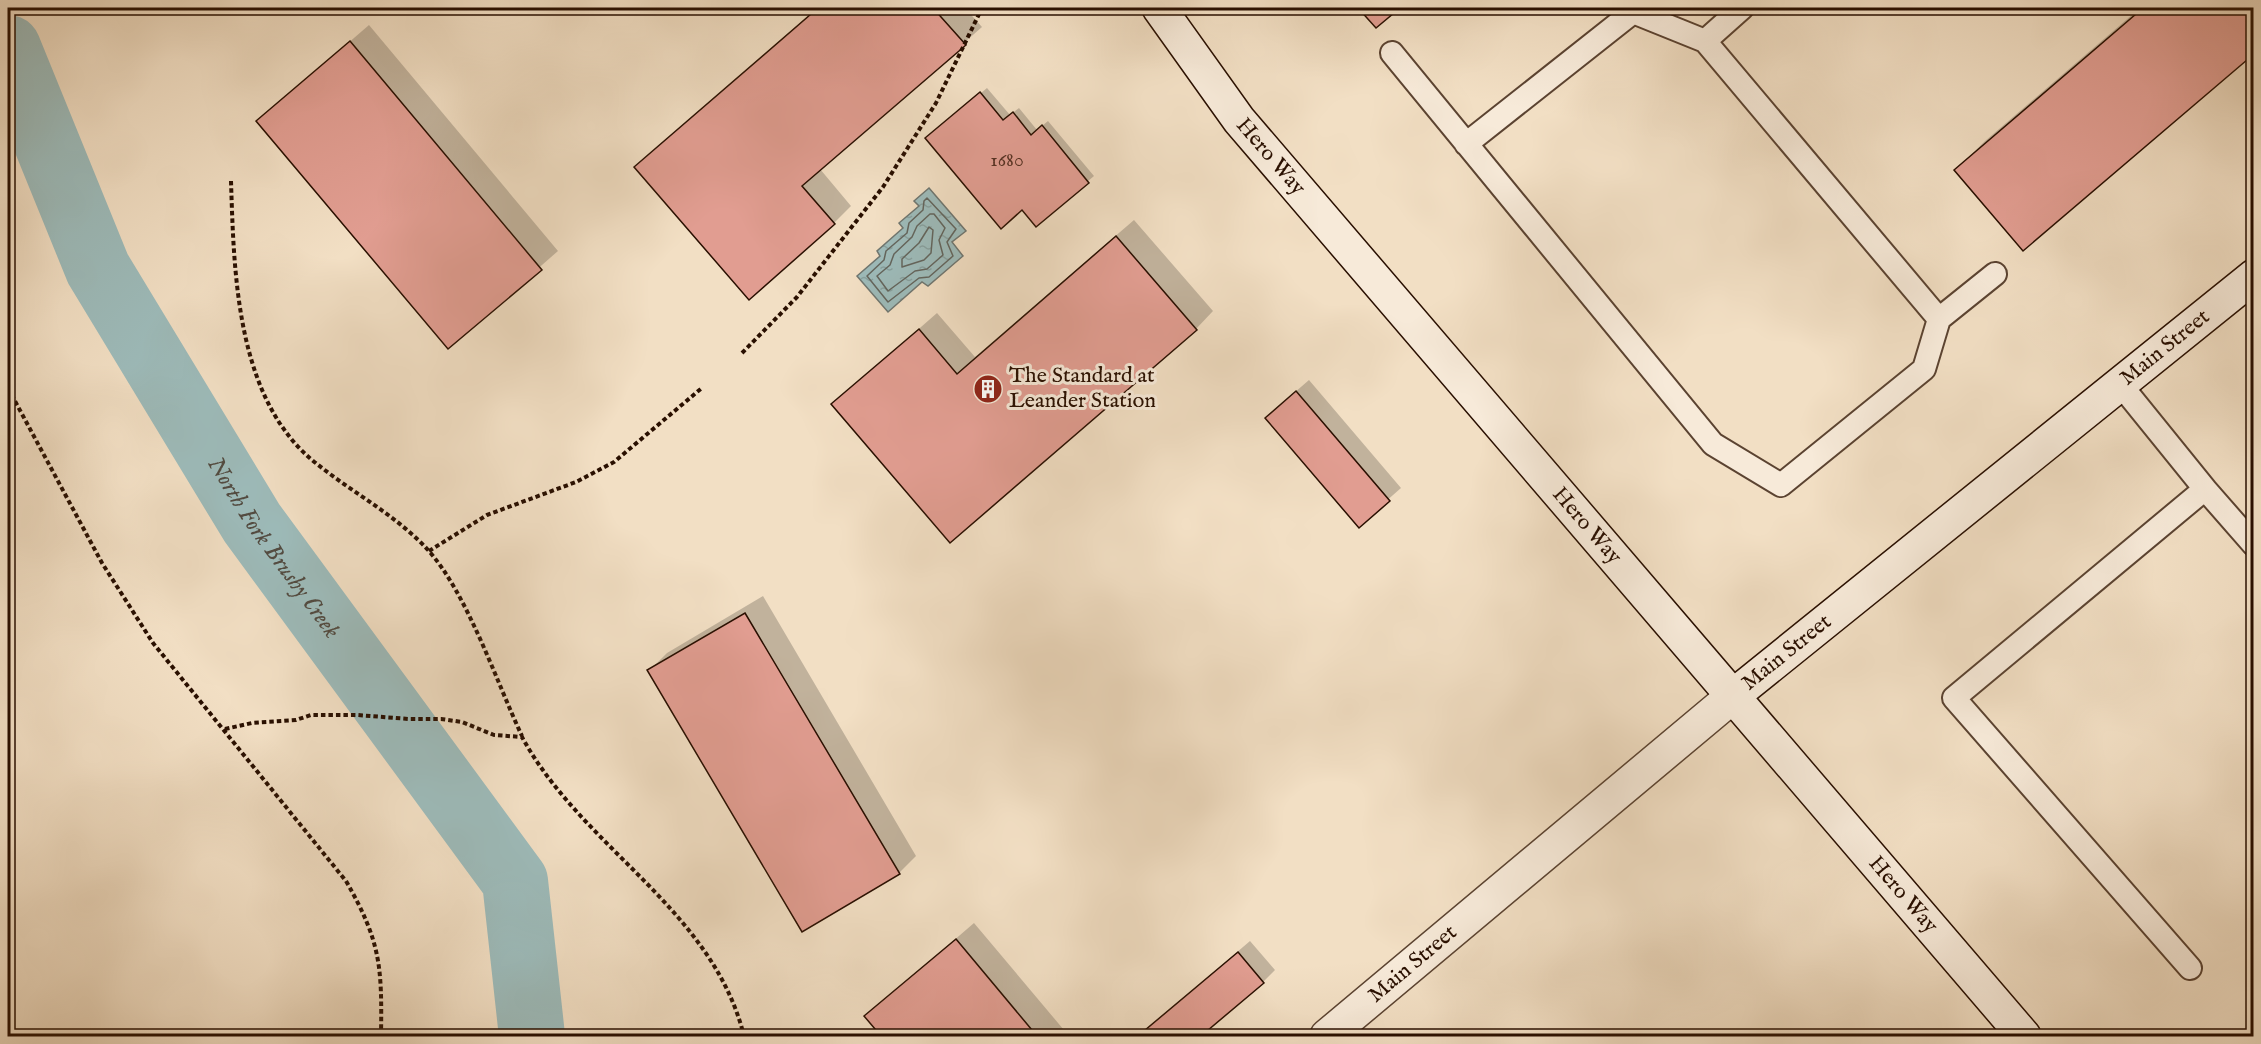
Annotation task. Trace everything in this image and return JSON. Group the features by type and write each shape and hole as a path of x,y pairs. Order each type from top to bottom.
{"street":[{"name":"Hero Way","path":"1160,8 1239,120 2024,1036"},
{"name":"Main Street","path":"1327,1036 1733,696 2253,276"}],"lane":[{"path":"1705,41 1742,8"},
{"path":"1466,144 1633,12 1705,41 1939,320"},
{"path":"1392,53 1713,444 1781,485 1924,369 1939,320 1995,274"},
{"path":"2120,384 2253,545"},
{"path":"2190,968 1954,698 2205,489"}],"path":[{"path":"742,354 797,297 883,187 936,103 982,8"},
{"path":"231,181 233,262 242,323 251,362 277,417 315,463 403,526 429,551 470,617 522,737 547,780 701,944 727,987 744,1036"},
{"path":"429,551 487,515 576,482 614,462 703,387"},
{"path":"8,388 102,563 146,633 346,881 365,914 375,941 381,970 381,1036"},
{"path":"225,729 252,723 296,720 311,715 357,715 441,719 462,722 494,735 522,737"}],"water":[{"path":"929,188 966,231 952,242 963,256 928,286 922,282 888,312 857,276 880,256 877,251 903,228 899,223 919,206 914,201"}],"building":[{"path":"818,8 933,8 966,45 802,186 835,224 749,300 634,167"},
{"path":"1358,8 1400,8 1376,28"},
{"path":"2143,8 2247,8 2254,15 2254,54 2023,251 1954,170"},
{"path":"350,41 542,270 448,349 256,121"},
{"path":"980,92 1003,120 1013,112 1031,135 1042,125 1089,183 1036,227 1022,210 1001,229 925,138"},
{"name":"The Standard at Leander Station","path":"1116,236 1197,330 950,543 831,404 919,329 957,374"},
{"path":"1296,391 1390,501 1359,528 1265,418"},
{"path":"745,613 900,874 802,932 647,670"},
{"path":"956,939 1037,1036 881,1036 864,1016"},
{"path":"1238,952 1264,983 1201,1036 1138,1036"}],"waterway":[{"name":"North Fork Brushy Creek","path":"8,48 98,269 252,523 515,881 532,1036"}],"place":[{"name":"The Standard at Leander Station","path":"988,389"}]}
